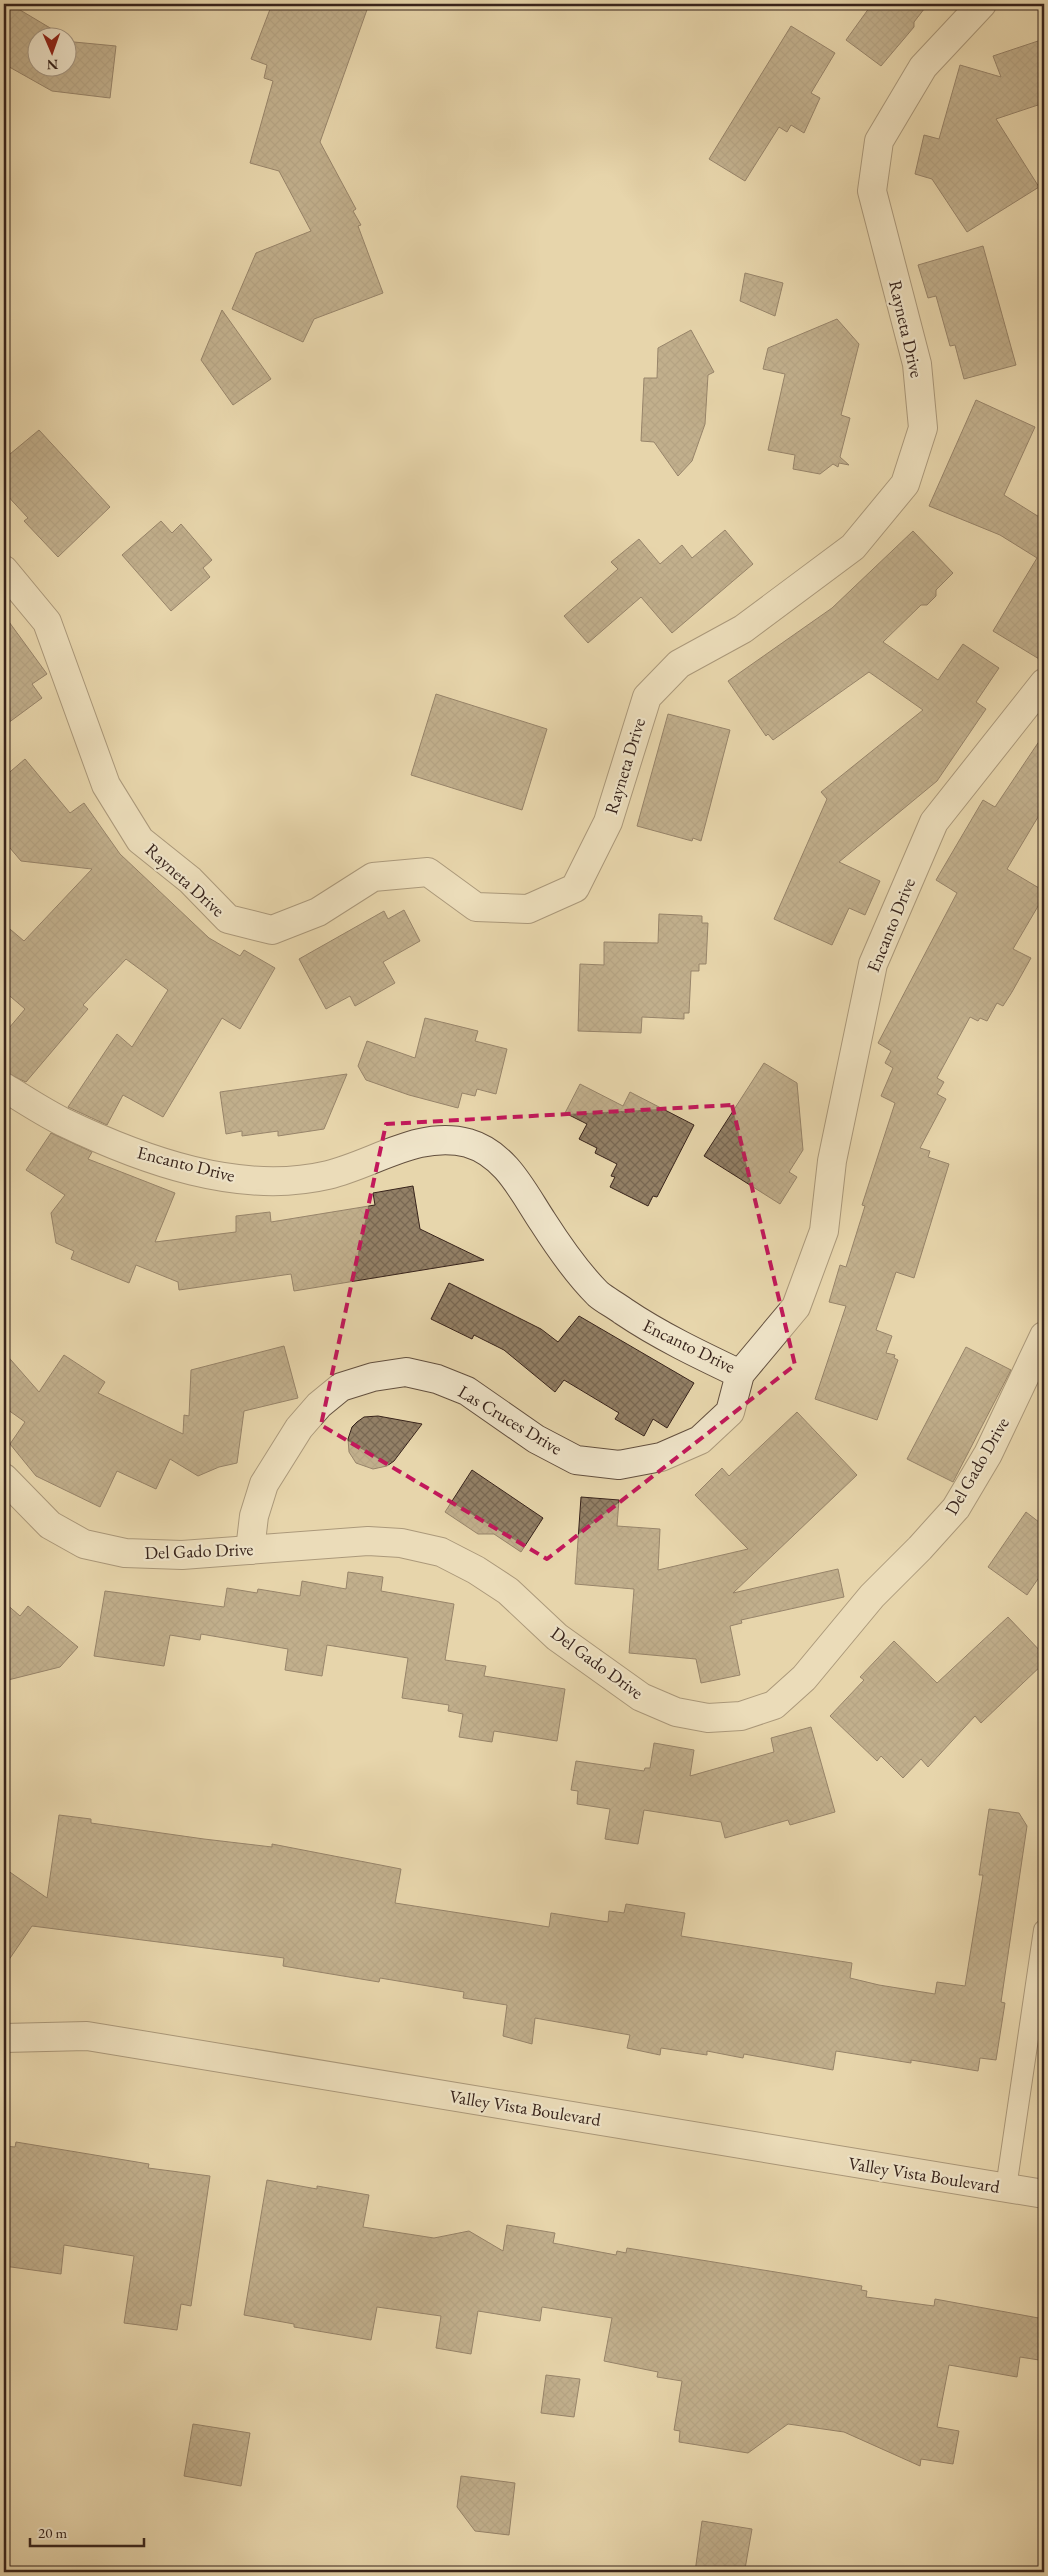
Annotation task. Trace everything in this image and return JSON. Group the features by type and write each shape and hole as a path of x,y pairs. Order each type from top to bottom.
{"street":[{"name":"Rayneta Drive","path":"4,570 47,622 106,785 140,840 190,880 228,919 272,930 318,912 373,876 428,872 476,907 528,909 575,888 608,822 647,697 680,664 743,629 853,547 905,484 923,428 917,364 872,191 878,141 922,67 982,4"},
{"name":"Encanto Drive","path":"4,1087 62,1122 127,1149 178,1166 229,1178 280,1181 327,1176 360,1166 401,1148 438,1141 467,1143 491,1152 516,1178 573,1265 599,1295 648,1328 740,1374 796,1306 824,1231 832,1161 873,964 934,822 1044,683"},
{"name":"Del Gado Drive","path":"4,1478 50,1525 84,1544 125,1553 182,1555 368,1541 401,1543 441,1552 476,1570 508,1591 557,1637 641,1697 676,1712 708,1718 741,1716 774,1705 804,1678 872,1596 920,1548 956,1508 988,1454 1044,1336"},
{"name":"Las Cruces Drive","path":"250,1550 254,1516 269,1475 299,1428 319,1405 341,1387 373,1377 406,1372 437,1379 466,1391 536,1439 576,1460 619,1464 661,1457 700,1440 730,1412 740,1374"},
{"name":"Valley Vista Boulevard","path":"4,2038 87,2036 1044,2194"}],"lane":[{"path":"1006,2188 1044,1930"}],"highlighted area":[{"path":"732,1105 795,1365 547,1559 321,1425 386,1124"}],"building":[{"path":"4,4 10,4 50,28 28,28 28,78 4,64"},
{"path":"272,4 369,4 320,142 356,209 353,211 361,225 358,226 383,293 314,319 303,342 232,309 256,253 311,231 279,171 250,163 273,81 264,78 267,65 251,59"},
{"path":"872,4 928,4 914,22 914,27 881,66 846,40"},
{"path":"791,26 835,53 811,93 820,98 804,133 791,125 787,132 779,127 745,181 709,159"},
{"path":"1044,39 1044,103 996,119 1039,187 967,232 932,179 915,174 924,135 939,139 960,65 1001,77 993,56"},
{"path":"78,42 116,46 110,98 52,91 29,78 78,78"},
{"path":"983,246 1016,365 964,379 955,345 950,346 936,296 928,298 918,265"},
{"path":"745,273 783,283 775,316 740,301"},
{"path":"222,310 271,379 233,405 201,360"},
{"path":"837,319 859,344 841,415 850,418 840,457 849,465 839,463 838,467 833,464 820,474 793,469 795,455 768,450 785,374 763,369 768,348"},
{"path":"691,330 714,372 708,375 705,424 692,461 678,476 654,442 641,441 644,378 657,378 658,348"},
{"path":"976,400 1035,427 1004,495 1044,520 1044,662 993,631 1037,558 1000,535 929,506"},
{"path":"39,430 110,507 58,557 24,521 28,518 4,492 4,459"},
{"path":"161,521 172,533 181,524 212,560 203,568 210,577 171,611 122,555"},
{"path":"725,530 753,564 672,633 641,597 588,643 564,616 618,569 611,562 639,539 660,564 682,545 692,558"},
{"path":"913,531 953,573 936,590 936,596 927,605 921,605 883,642 938,680 963,644 999,668 976,702 986,709 937,781 839,862 880,881 865,915 849,908 832,945 774,919 827,799 821,792 923,710 869,672 773,740 768,734 766,736 728,681 832,608"},
{"path":"4,615 47,674 32,684 42,698 4,726"},
{"path":"436,694 547,729 522,810 411,775"},
{"path":"668,714 730,730 701,841 693,838 692,841 637,826"},
{"path":"1044,734 1044,807 1007,869 1044,891 1044,896 1013,949 1031,958 1003,1006 997,1003 987,1021 980,1018 978,1021 970,1017 937,1078 944,1082 937,1094 946,1099 920,1148 930,1151 928,1157 949,1164 914,1278 896,1272 876,1330 892,1336 886,1353 895,1355 894,1358 898,1360 877,1420 815,1399 846,1306 829,1302 840,1265 846,1267 865,1206 862,1205 895,1103 881,1096 893,1068 885,1063 891,1051 878,1043 957,893 936,880 983,800 995,807"},
{"path":"25,759 70,813 84,803 120,854 209,938 240,956 244,950 275,968 240,1029 222,1018 163,1117 123,1095 107,1125 68,1107 117,1034 132,1047 168,990 126,959 83,1005 88,1009 26,1082 4,1072 4,1034 25,1009 4,991 4,924 24,941 92,869 21,861 4,841 4,777"},
{"path":"404,910 420,941 383,962 395,983 355,1006 350,996 326,1009 299,959 384,911 388,919"},
{"path":"659,914 702,916 702,923 708,923 706,964 699,964 699,971 691,971 689,1013 684,1013 684,1019 642,1017 641,1033 578,1031 580,964 604,965 604,942 658,943"},
{"path":"425,1018 478,1031 475,1041 507,1049 496,1094 477,1089 475,1096 462,1093 458,1108 409,1095 366,1080 358,1066 367,1041 415,1058"},
{"path":"764,1063 797,1083 803,1150 789,1172 797,1177 780,1204 704,1156"},
{"path":"347,1074 324,1129 278,1136 278,1131 242,1136 242,1131 226,1134 220,1092"},
{"path":"580,1084 623,1106 630,1092 694,1125 657,1197 653,1196 648,1206 610,1187 615,1177 611,1176 617,1164 595,1153 597,1148 579,1139 587,1124 565,1113"},
{"path":"51,1133 92,1152 88,1159 175,1193 155,1242 236,1232 236,1216 270,1212 271,1222 375,1205 373,1193 413,1186 420,1229 484,1260 294,1291 291,1274 179,1290 178,1282 136,1265 129,1283 71,1259 74,1251 56,1243 51,1213 65,1195 26,1170"},
{"path":"449,1283 541,1329 558,1342 579,1316 694,1383 667,1428 653,1419 644,1436 615,1419 619,1413 564,1380 555,1392 504,1350 474,1335 472,1339 431,1319"},
{"path":"284,1346 298,1398 244,1411 237,1463 219,1467 198,1476 170,1459 156,1489 117,1471 100,1507 36,1476 10,1444 25,1422 4,1407 4,1352 39,1392 64,1355 105,1382 98,1393 183,1434 184,1415 189,1416 191,1370"},
{"path":"966,1347 1011,1370 953,1482 907,1459"},
{"path":"797,1412 857,1475 733,1593 838,1569 844,1597 741,1620 742,1623 730,1626 740,1675 701,1683 696,1659 629,1653 634,1589 575,1584 581,1497 619,1500 617,1526 660,1529 658,1570 748,1549 695,1495 722,1468 729,1476"},
{"path":"378,1416 422,1424 394,1461 387,1466 373,1469 356,1463 349,1452 348,1439 352,1427 357,1422 364,1417"},
{"path":"472,1470 543,1518 521,1552 494,1534 478,1534 445,1512"},
{"path":"1026,1512 1044,1526 1044,1570 1027,1595 988,1567"},
{"path":"348,1572 383,1577 381,1591 454,1604 445,1660 486,1666 484,1676 565,1689 557,1741 494,1731 492,1742 459,1737 463,1714 448,1711 449,1705 402,1698 408,1658 327,1645 322,1676 285,1670 288,1649 201,1634 200,1640 170,1635 164,1666 94,1656 105,1591 224,1607 227,1588 257,1593 258,1589 300,1596 302,1581 346,1589"},
{"path":"4,1602 20,1616 28,1606 78,1647 60,1667 4,1681"},
{"path":"1008,1617 1044,1655 1044,1663 981,1723 975,1716 928,1767 921,1759 903,1778 881,1756 877,1761 830,1716 864,1680 860,1677 894,1641 937,1683"},
{"path":"811,1727 835,1812 790,1825 788,1820 725,1838 721,1822 644,1810 638,1844 605,1839 610,1809 577,1804 578,1791 571,1790 576,1761 644,1771 645,1768 650,1768 654,1743 694,1750 690,1776 774,1752 771,1738"},
{"path":"989,1809 1019,1813 1027,1826 1001,2002 1005,2003 996,2060 980,2058 978,2071 911,2060 911,2063 836,2051 833,2070 744,2054 743,2058 707,2051 707,2055 661,2048 660,2055 627,2048 630,2035 535,2018 532,2044 503,2036 507,2005 463,1998 464,1992 380,1978 379,1982 283,1966 284,1958 32,1926 4,1967 4,1868 47,1898 59,1815 91,1819 91,1823 204,1839 272,1847 272,1844 401,1869 395,1903 549,1927 551,1913 608,1922 609,1911 624,1913 626,1904 685,1913 681,1936 852,1963 850,1978 879,1985 935,1994 937,1982 965,1986 983,1875 979,1875"},
{"path":"16,2142 149,2164 148,2168 210,2176 191,2306 181,2304 177,2330 124,2323 134,2256 64,2245 61,2274 4,2266 4,2146 15,2147"},
{"path":"267,2180 317,2189 317,2186 369,2195 363,2227 434,2238 469,2231 503,2251 507,2225 555,2233 553,2243 616,2255 617,2251 626,2253 627,2248 862,2286 861,2290 867,2291 866,2297 934,2306 935,2299 1044,2319 1039,2360 1020,2357 1017,2377 949,2365 937,2427 959,2431 953,2464 921,2459 920,2466 844,2432 788,2424 748,2453 679,2442 680,2431 674,2430 682,2381 657,2377 658,2372 604,2361 612,2318 542,2307 540,2321 478,2311 471,2354 436,2348 441,2316 377,2307 371,2340 294,2327 294,2324 244,2315"},
{"path":"546,2375 580,2379 574,2417 541,2413"},
{"path":"193,2424 250,2433 241,2486 184,2476"},
{"path":"461,2476 515,2483 509,2535 475,2531 457,2507"},
{"path":"702,2521 752,2529 745,2569 737,2568 736,2572 695,2572"}]}
